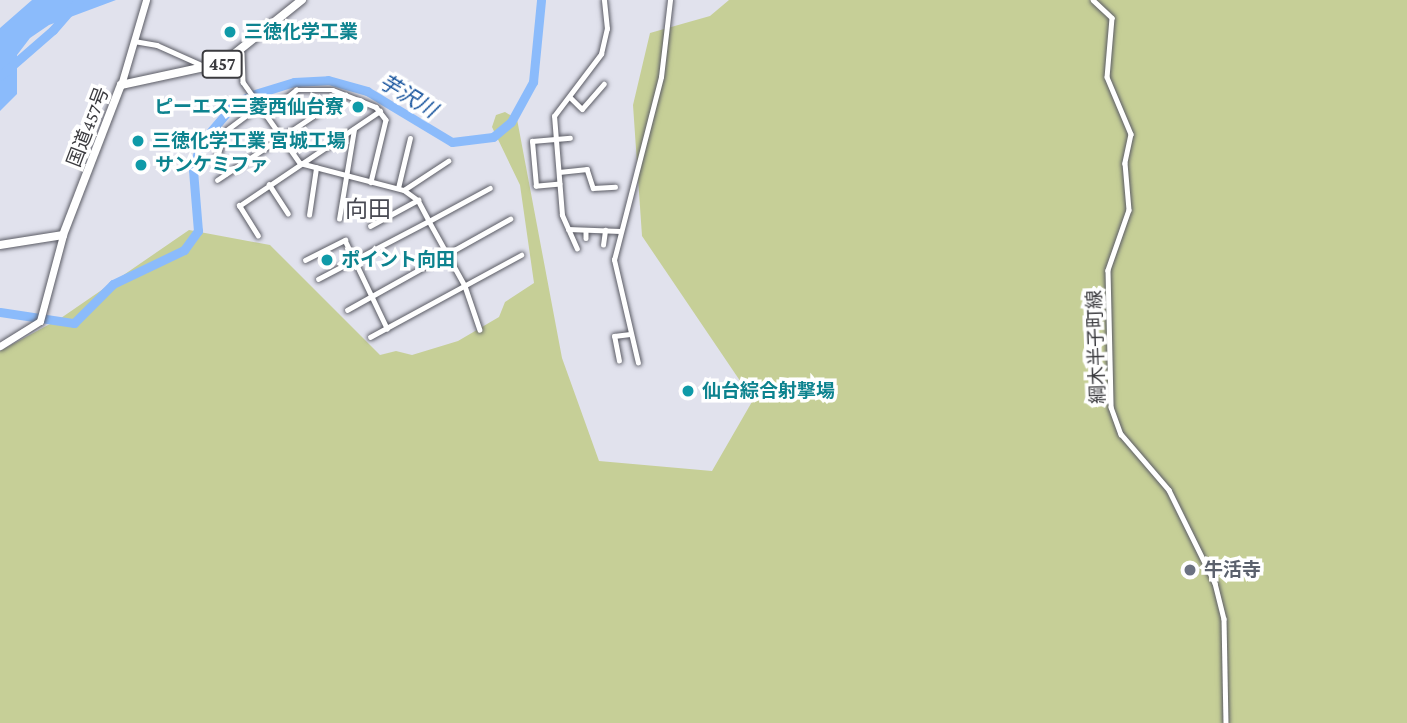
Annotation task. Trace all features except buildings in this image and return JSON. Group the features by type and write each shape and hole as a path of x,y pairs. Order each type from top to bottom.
{"highway":[{"name":"国道457号","path":"63,235 121,85 208,70 242,53 302,0"},
{"path":"2,245 63,235"}],"main road":[{"path":"121,85 146,0"},
{"path":"0,346 40,321 63,235"}],"street":[{"path":"577,249 562,215 554,116 601,54 607,29 604,0"},
{"path":"638,362 614,270 620,231 661,77 670,0"},
{"name":"綱木半子町線","path":"1093,0 1112,18 1107,77 1131,134 1125,163 1129,210 1108,270 1111,407 1121,435 1169,490 1215,583 1224,619 1226,723"},
{"path":"134,41 201,62 208,70"},
{"path":"242,53 247,87 300,163 401,189 418,201 465,286 480,330"},
{"path":"570,97 582,109 604,84"},
{"path":"217,158 224,132 259,104 286,98 296,90 345,94 380,111 386,120 371,182"},
{"path":"217,180 345,94"},
{"path":"258,236 239,206 380,111"},
{"path":"340,219 354,128"},
{"path":"401,189 410,138"},
{"path":"560,184 536,186 532,141 570,138"},
{"path":"401,189 448,162"},
{"path":"309,215 316,168"},
{"path":"559,172 587,169 593,188 615,187"},
{"path":"268,184 288,214"},
{"path":"318,279 491,188"},
{"path":"370,226 418,201"},
{"path":"347,310 510,219"},
{"path":"568,229 620,231"},
{"path":"603,245 606,229"},
{"path":"586,230 586,238"},
{"path":"305,260 345,240 387,328"},
{"path":"370,337 521,255"},
{"path":"619,361 614,336 630,334"}],"green space":[{"path":"729,0 1407,0 1407,723 0,723 0,351 61,318 189,230 270,245 380,355 396,351 412,355 458,341 499,317 505,302 534,283 520,185 492,127 496,115 505,112 517,119 562,358 599,461 712,471 753,400 642,236 633,105 650,33 710,16"}],"water":[{"path":"32,0 116,0 49,25 30,38 17,55 17,94 0,111 0,28"}],"waterway":[{"path":"0,76 53,30 79,0"},
{"name":"芋沢川","path":"0,312 74,323 113,284 184,250 198,231 193,170 200,144 235,103 252,95 294,82 328,80 367,91 452,142 493,137 511,122 533,82 541,0"}],"place":[{"name":"三徳化学工業","path":"230,32"},
{"name":"ピーエス三菱西仙台寮","path":"358,107"},
{"name":"三徳化学工業 宮城工場","path":"138,141"},
{"name":"サンケミファ","path":"141,165"},
{"name":"ポイント向田","path":"327,260"},
{"name":"仙台綜合射撃場","path":"688,391"},
{"name":"牛活寺","path":"1190,570"}],"district":[{"name":"向田","path":"368,209"}]}
